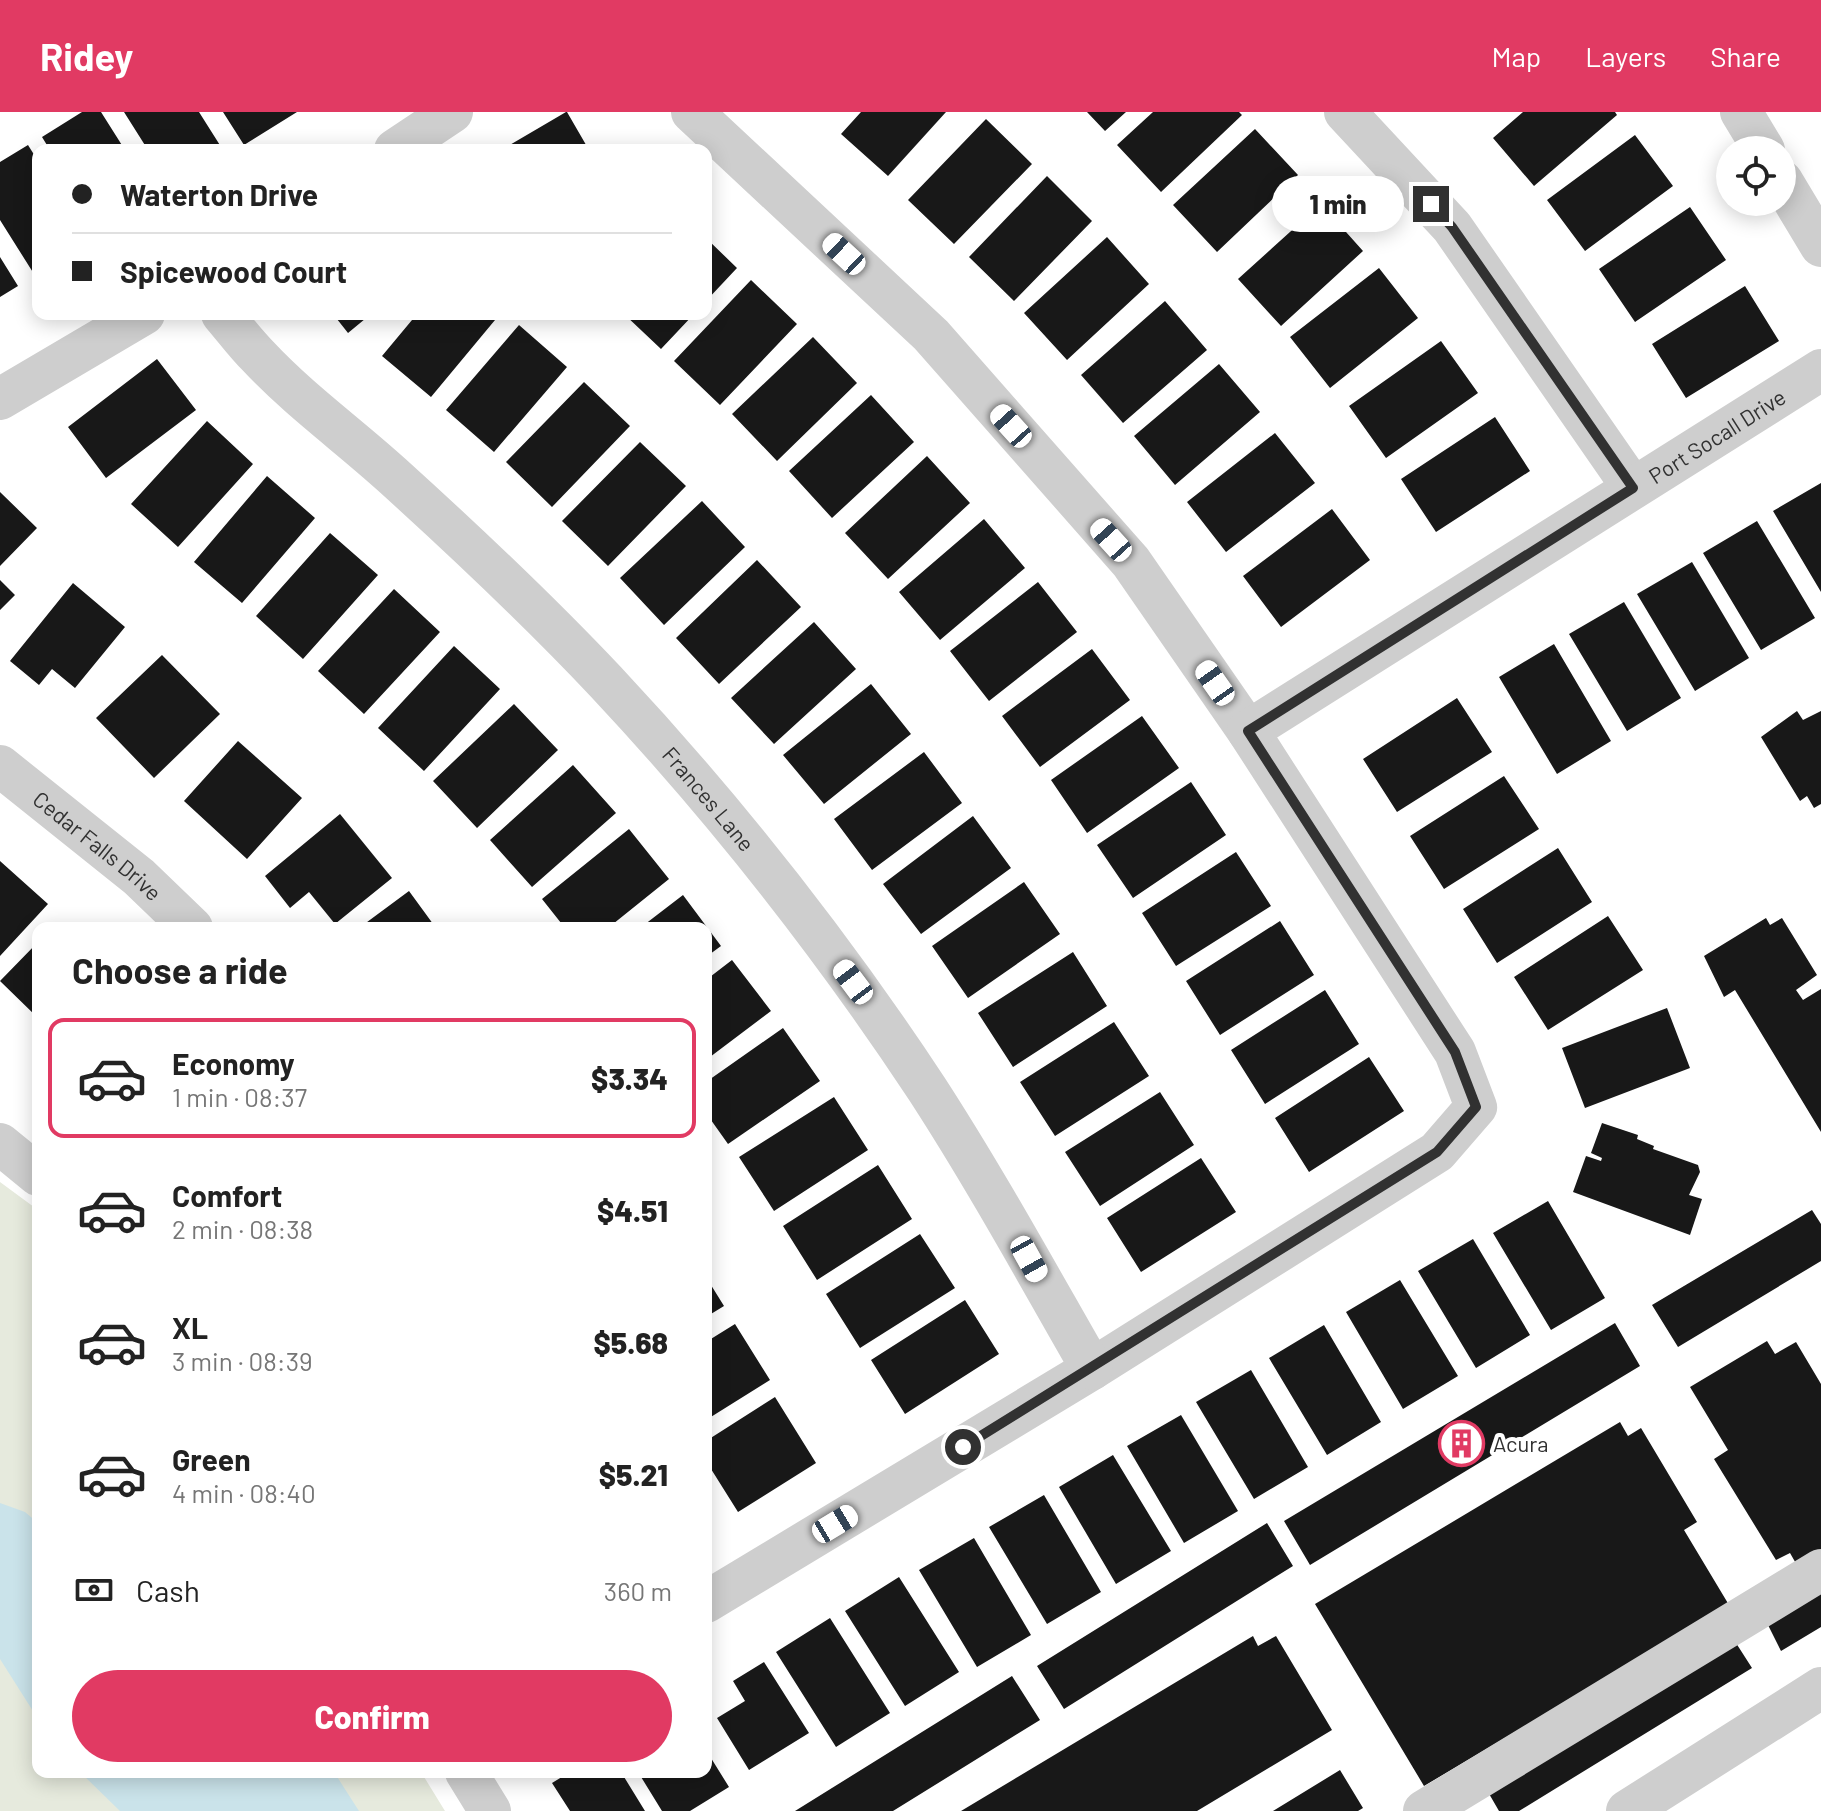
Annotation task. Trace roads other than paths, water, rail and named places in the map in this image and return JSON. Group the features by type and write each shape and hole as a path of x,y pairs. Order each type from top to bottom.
{"street":[{"path":"404,144 452,112"},
{"path":"692,112 931,335 1131,562 1248,731 1455,1052 1476,1107 1437,1152 1092,1369 712,1598"},
{"path":"1345,112 1452,227 1633,488"},
{"path":"1741,112 1756,136"},
{"path":"1796,204 1821,246"},
{"path":"0,399 134,320"},
{"name":"Frances Lane","path":"227,320 257,356 295,392 461,537 535,609 607,683 743,839 868,1003 926,1088 982,1176 1092,1369"},
{"name":"Port Socall Drive","path":"1248,731 1821,370"},
{"name":"Cedar Falls Drive","path":"0,766 139,877 186,922"},
{"path":"0,1144 32,1170"},
{"path":"1424,1811 1821,1570"},
{"path":"1627,1811 1676,1798 1821,1688"},
{"path":"470,1778 490,1811"}],"water":[{"path":"0,1503 25,1512 32,1518 32,1710 0,1659"},
{"path":"86,1778 338,1778 359,1811 120,1811"}],"place":[{"name":"Acura","path":"1462,1443"}]}
